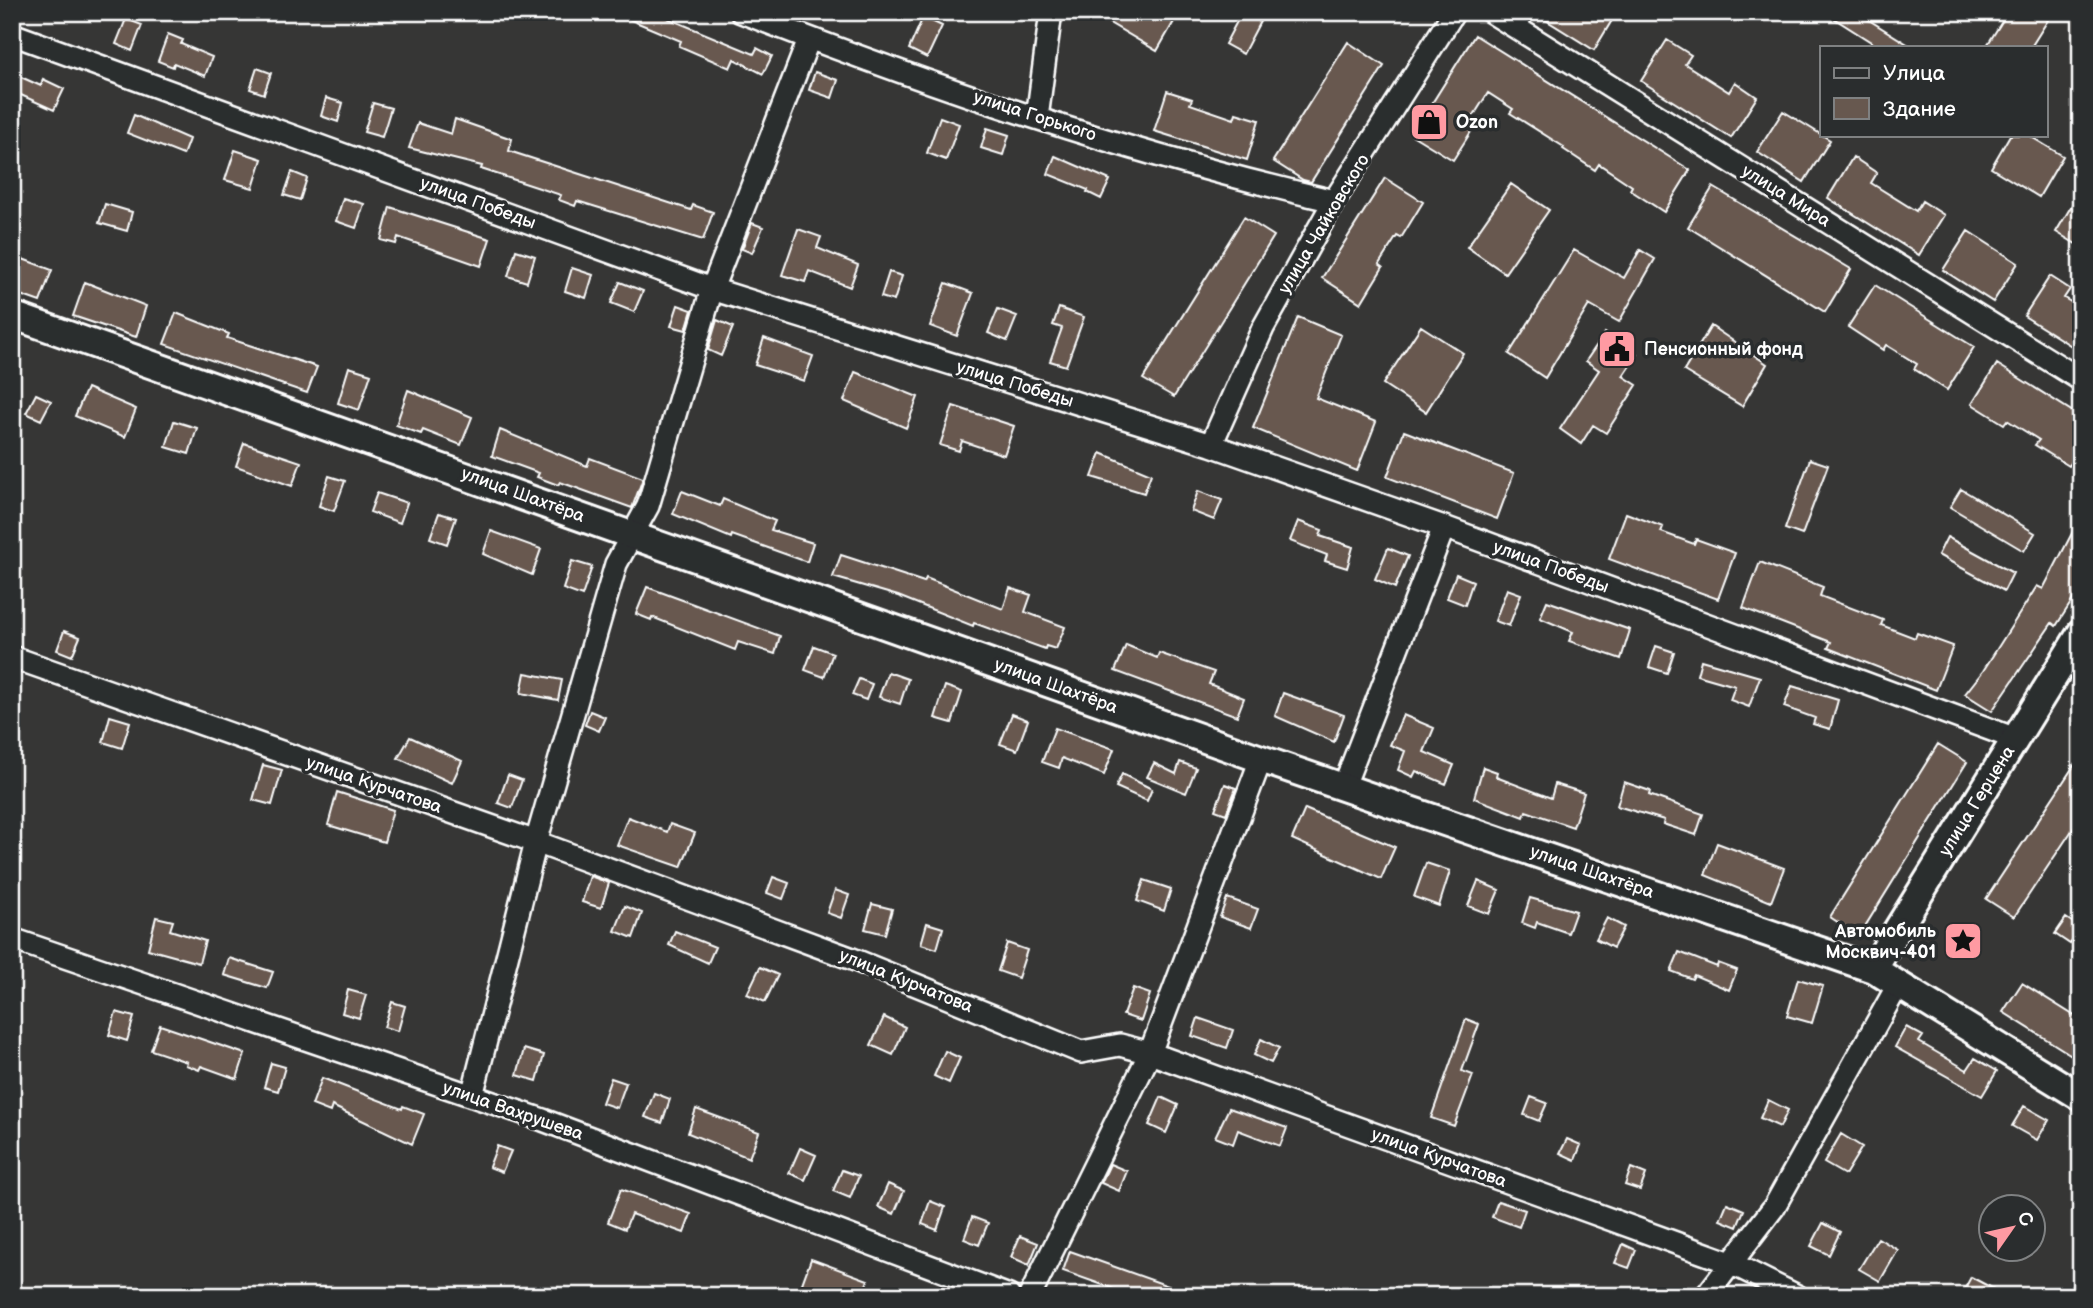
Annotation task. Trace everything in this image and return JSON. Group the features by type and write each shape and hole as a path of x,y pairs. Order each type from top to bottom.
{"street":[{"name":"улица Горького","path":"741,12 809,39 1037,118 1213,173 1334,201"},
{"path":"1037,118 1051,12"},
{"name":"улица Чайковского","path":"1211,446 1263,328 1334,201 1454,12"},
{"name":"улица Мира","path":"1491,12 2081,380"},
{"name":"улица Победы","path":"12,34 712,289 1211,446 1444,527 2016,739"},
{"path":"472,1096 536,842 616,564 648,506 712,289 809,39"},
{"name":"улица Шахтёра","path":"12,314 1261,759 1873,969 2081,1097"},
{"path":"1344,786 1444,527"},
{"name":"улица Герцена","path":"1873,969 2081,633"},
{"name":"улица Курчатова","path":"12,657 536,842 850,958 1081,1052 1120,1045 1150,1053 1731,1264 1797,1296"},
{"path":"1030,1296 1150,1053 1261,759"},
{"name":"улица Вахрушева","path":"12,939 472,1096 1009,1296"},
{"path":"1706,1296 1774,1207 1898,985"}],"building":[{"path":"612,12 653,12 754,54 757,48 772,56 763,74 734,59 730,68 679,46 681,41"},
{"path":"1091,12 1166,12 1176,18 1157,51"},
{"path":"1242,12 1265,12 1243,54 1225,44"},
{"path":"1533,12 1617,12 1594,50"},
{"path":"1824,12 1856,12 1910,46 1877,46"},
{"path":"2008,12 2053,12 2032,46 1987,46"},
{"path":"923,17 942,26 927,58 909,49"},
{"path":"126,19 142,25 132,51 116,44"},
{"path":"168,34 183,40 181,44 212,57 205,76 174,63 173,67 158,61"},
{"path":"1475,35 1690,170 1664,212 1630,190 1632,186 1599,164 1595,170 1563,149 1564,147 1510,113 1513,109 1488,93 1469,123 1474,127 1453,160 1412,135"},
{"path":"1667,40 1691,55 1685,64 1729,92 1735,82 1757,97 1731,138 1641,81"},
{"path":"1348,42 1384,66 1311,182 1303,180 1273,161"},
{"path":"257,68 271,73 264,94 250,89"},
{"path":"815,72 838,80 832,98 809,90"},
{"path":"12,73 41,86 43,79 64,89 54,110 12,91"},
{"path":"1167,91 1192,99 1190,104 1234,119 1236,113 1259,120 1247,160 1154,131"},
{"path":"326,98 343,103 338,122 321,116"},
{"path":"373,103 391,108 382,137 364,132"},
{"path":"1783,111 1830,140 1804,182 1757,152"},
{"path":"134,115 189,139 183,155 127,133"},
{"path":"940,117 959,124 946,160 927,153"},
{"path":"455,119 512,139 509,151 691,210 693,205 713,212 703,240 577,201 575,206 559,200 561,195 481,169 482,166 409,148 418,123 451,134"},
{"path":"987,128 1009,135 1003,155 981,148"},
{"path":"2009,136 2030,136 2063,156 2039,197 1991,168"},
{"path":"235,150 262,159 253,188 225,180"},
{"path":"1055,156 1110,180 1101,199 1087,192 1088,190 1048,174"},
{"path":"1853,157 1877,173 1871,183 1916,211 1922,201 1944,215 1919,255 1828,198"},
{"path":"292,172 307,178 300,200 284,195"},
{"path":"1385,178 1423,202 1401,238 1397,236 1379,264 1383,267 1361,303 1322,278"},
{"path":"1511,184 1549,210 1505,273 1467,247"},
{"path":"1713,187 1851,269 1825,312 1688,227"},
{"path":"2081,190 2081,247 2056,232"},
{"path":"343,198 364,204 356,228 336,221"},
{"path":"105,204 132,212 127,231 99,223"},
{"path":"390,207 490,239 481,266 398,237 396,244 381,240"},
{"path":"1244,217 1274,236 1174,397 1143,379"},
{"path":"752,223 763,227 752,253 742,249"},
{"path":"798,229 821,237 817,248 858,265 850,287 809,271 805,282 782,275"},
{"path":"1968,231 2018,263 1993,302 1943,270"},
{"path":"516,250 535,256 527,282 508,276"},
{"path":"1574,250 1624,278 1640,250 1655,259 1619,322 1589,305 1545,378 1509,354"},
{"path":"12,255 52,270 40,302 12,292"},
{"path":"572,268 593,275 586,298 565,291"},
{"path":"889,272 902,276 894,301 881,297"},
{"path":"2050,276 2070,289 2064,298 2081,308 2081,352 2024,316"},
{"path":"85,282 146,306 136,337 73,316"},
{"path":"620,282 643,291 634,312 611,303"},
{"path":"946,283 973,293 957,336 930,326"},
{"path":"1875,285 1974,347 1947,390 1914,369 1917,364 1886,345 1883,350 1848,327"},
{"path":"678,305 692,310 686,330 671,326"},
{"path":"1059,308 1084,317 1066,366 1050,361 1062,328 1053,325"},
{"path":"998,309 1017,316 1007,341 988,333"},
{"path":"176,313 229,334 227,338 317,367 307,393 164,344"},
{"path":"1298,317 1341,335 1316,398 1376,422 1357,471 1253,428"},
{"path":"717,320 733,327 721,356 708,350"},
{"path":"1421,326 1463,353 1426,412 1383,384"},
{"path":"1711,326 1767,364 1742,406 1684,371"},
{"path":"1605,333 1637,355 1623,376 1637,385 1606,433 1593,425 1581,444 1560,429 1599,370 1586,361"},
{"path":"764,338 813,356 804,381 755,365"},
{"path":"1997,364 2081,417 2081,448 2069,466 2035,445 2039,440 2007,420 2004,424 1972,404"},
{"path":"349,367 371,374 359,410 338,403"},
{"path":"855,372 918,397 906,428 844,401"},
{"path":"87,388 136,409 125,437 75,416"},
{"path":"408,390 472,417 461,445 423,430 421,434 396,425"},
{"path":"36,394 51,401 41,420 26,413"},
{"path":"953,406 1014,426 1004,455 962,441 959,451 940,445"},
{"path":"174,421 197,428 189,454 166,447"},
{"path":"500,430 587,466 590,458 643,478 632,508 560,482 558,485 537,477 539,473 492,456"},
{"path":"1404,431 1514,473 1497,519 1387,477"},
{"path":"244,443 301,462 292,486 236,466"},
{"path":"1101,453 1151,474 1144,493 1092,477"},
{"path":"1810,459 1828,465 1802,535 1785,529"},
{"path":"329,476 345,481 334,511 319,506"},
{"path":"1961,489 2035,533 2024,551 1950,507"},
{"path":"682,491 720,506 723,499 775,521 771,530 813,543 807,562 732,535 731,538 673,514"},
{"path":"1198,491 1222,500 1214,520 1191,511"},
{"path":"377,493 407,503 400,523 370,512"},
{"path":"439,513 456,518 447,544 430,538"},
{"path":"1626,513 1663,527 1661,532 1694,544 1696,539 1735,553 1718,599 1609,559"},
{"path":"2081,516 2081,587 2056,626 2052,623 1992,711 1965,694 1983,671 2037,586 2043,589"},
{"path":"1298,521 1322,530 1320,536 1353,547 1347,568 1325,561 1327,555 1290,541"},
{"path":"491,531 541,549 532,575 483,554"},
{"path":"1947,537 2013,573 2004,591 1938,555"},
{"path":"1388,548 1408,556 1395,588 1375,579"},
{"path":"841,555 924,582 926,578 1003,609 1010,588 1031,595 1025,612 1065,627 1056,649 1046,646 1045,649 974,623 973,626 898,596 833,577"},
{"path":"572,561 592,567 582,596 563,589"},
{"path":"1760,562 1823,587 1820,596 1883,620 1881,625 1915,638 1917,633 1953,646 1936,690 1828,648 1831,642 1743,608"},
{"path":"1456,574 1473,581 1465,605 1447,598"},
{"path":"647,587 780,636 775,654 738,642 735,650 652,617 651,620 636,614"},
{"path":"1507,589 1521,594 1509,626 1495,621"},
{"path":"1547,601 1630,630 1621,659 1569,641 1573,632 1540,618"},
{"path":"64,631 80,637 72,656 57,650"},
{"path":"1126,645 1157,658 1159,653 1214,672 1209,684 1244,698 1237,716 1115,671"},
{"path":"814,646 833,653 824,677 805,670"},
{"path":"1656,646 1674,652 1667,673 1649,667"},
{"path":"1701,660 1760,677 1749,707 1730,700 1735,686 1697,675"},
{"path":"888,672 908,679 900,704 879,697"},
{"path":"525,673 562,680 558,700 521,693"},
{"path":"859,679 872,684 866,700 852,695"},
{"path":"945,686 962,692 952,723 935,718"},
{"path":"1792,686 1838,700 1830,729 1813,724 1815,718 1784,707"},
{"path":"1283,693 1344,715 1334,742 1275,716"},
{"path":"590,711 605,717 599,731 585,725"},
{"path":"1012,714 1028,720 1017,750 1000,744"},
{"path":"1403,715 1434,728 1424,752 1454,765 1446,784 1416,771 1413,777 1398,770 1405,751 1390,745"},
{"path":"110,716 130,722 122,748 103,742"},
{"path":"1055,728 1114,749 1104,775 1062,758 1059,768 1042,762"},
{"path":"410,737 462,761 452,783 398,758"},
{"path":"1938,744 1967,762 1859,936 1830,917"},
{"path":"2081,755 2081,817 2014,917 1986,899"},
{"path":"1180,762 1196,768 1186,793 1147,777 1154,763 1176,774"},
{"path":"263,765 282,770 272,805 253,800"},
{"path":"1483,767 1497,772 1496,777 1551,798 1555,784 1584,793 1573,827 1526,811 1524,817 1474,798"},
{"path":"1122,774 1152,789 1147,801 1116,787"},
{"path":"508,775 522,780 512,808 498,803"},
{"path":"1624,782 1650,791 1649,795 1703,814 1696,835 1663,824 1664,820 1617,806"},
{"path":"1225,784 1236,788 1226,814 1215,810"},
{"path":"337,792 393,810 384,842 328,825"},
{"path":"1305,809 1395,847 1381,879 1292,839"},
{"path":"628,817 667,832 670,824 695,833 681,867 617,845"},
{"path":"1717,843 1784,868 1771,902 1705,875"},
{"path":"1426,863 1450,871 1439,906 1414,897"},
{"path":"590,876 609,883 601,908 582,902"},
{"path":"773,877 789,883 783,899 767,893"},
{"path":"1144,880 1171,889 1164,911 1137,901"},
{"path":"1478,881 1499,890 1489,914 1468,906"},
{"path":"835,890 849,895 841,918 827,913"},
{"path":"1227,898 1258,909 1251,928 1220,917"},
{"path":"1530,898 1576,911 1568,933 1537,922 1535,928 1522,923"},
{"path":"872,904 892,909 885,934 865,929"},
{"path":"625,906 642,913 633,938 615,931"},
{"path":"156,917 173,921 170,930 205,941 199,963 148,949"},
{"path":"1607,918 1624,927 1613,948 1596,939"},
{"path":"2066,918 2081,928 2070,944 2055,934"},
{"path":"927,923 943,928 937,949 921,944"},
{"path":"675,931 715,947 708,963 669,945"},
{"path":"1007,943 1027,950 1018,978 998,971"},
{"path":"1679,952 1717,967 1718,963 1737,970 1729,990 1694,975 1692,979 1671,971"},
{"path":"229,958 273,972 267,988 224,975"},
{"path":"760,967 778,975 765,1002 747,994"},
{"path":"1798,979 1823,986 1812,1023 1787,1016"},
{"path":"2022,983 2081,1020 2081,1061 2003,1012"},
{"path":"1133,988 1150,994 1141,1021 1123,1015"},
{"path":"348,990 366,995 359,1018 342,1013"},
{"path":"392,1002 405,1006 398,1031 384,1027"},
{"path":"116,1012 134,1017 127,1041 109,1035"},
{"path":"884,1017 905,1027 893,1055 871,1045"},
{"path":"1198,1018 1233,1030 1227,1048 1192,1036"},
{"path":"1466,1019 1479,1024 1462,1071 1473,1075 1454,1126 1431,1118"},
{"path":"160,1025 245,1054 237,1079 201,1066 199,1070 186,1065 187,1062 151,1050"},
{"path":"1906,1027 1923,1036 1919,1042 1967,1070 1975,1058 1997,1071 1982,1096 1895,1047"},
{"path":"1261,1039 1279,1048 1271,1063 1254,1055"},
{"path":"524,1049 544,1055 537,1081 517,1075"},
{"path":"945,1051 960,1058 949,1083 934,1076"},
{"path":"271,1063 285,1067 278,1091 264,1087"},
{"path":"322,1078 402,1109 403,1106 424,1114 412,1144 332,1106 330,1112 312,1105"},
{"path":"611,1078 626,1083 617,1108 602,1103"},
{"path":"654,1093 670,1099 662,1123 645,1117"},
{"path":"1161,1097 1178,1105 1166,1133 1149,1125"},
{"path":"1531,1097 1547,1103 1539,1121 1524,1115"},
{"path":"1768,1100 1788,1110 1780,1127 1760,1118"},
{"path":"2024,1106 2049,1120 2037,1140 2012,1126"},
{"path":"1229,1108 1287,1128 1280,1146 1238,1130 1233,1144 1215,1137"},
{"path":"696,1109 759,1132 749,1158 688,1133"},
{"path":"1841,1134 1862,1147 1845,1175 1824,1163"},
{"path":"1567,1139 1581,1145 1575,1160 1560,1153"},
{"path":"497,1146 511,1151 502,1172 489,1167"},
{"path":"800,1148 816,1155 805,1180 789,1173"},
{"path":"1110,1164 1127,1171 1119,1191 1101,1183"},
{"path":"1631,1168 1646,1174 1640,1190 1625,1185"},
{"path":"842,1170 859,1176 850,1198 833,1191"},
{"path":"888,1184 904,1191 894,1214 878,1207"},
{"path":"621,1189 691,1214 684,1233 631,1214 625,1229 608,1222"},
{"path":"930,1201 945,1207 937,1230 922,1224"},
{"path":"1498,1201 1525,1210 1519,1227 1492,1217"},
{"path":"1727,1203 1744,1210 1737,1227 1720,1220"},
{"path":"972,1217 988,1223 979,1245 964,1239"},
{"path":"1823,1223 1840,1232 1829,1255 1811,1246"},
{"path":"1020,1236 1038,1243 1029,1265 1011,1257"},
{"path":"1878,1238 1898,1250 1880,1281 1859,1269"},
{"path":"1623,1244 1636,1250 1629,1268 1615,1263"},
{"path":"1070,1251 1191,1294 1134,1296 1063,1271"},
{"path":"811,1259 868,1280 862,1296 808,1296 799,1292"},
{"path":"1971,1277 2007,1296 1976,1296 1964,1290"}],"place":[{"name":"Ozon","path":"1429,122"},
{"name":"Пенсионный фонд","path":"1617,349"},
{"name":"Автомобиль Москвич-401","path":"1963,941"}]}
